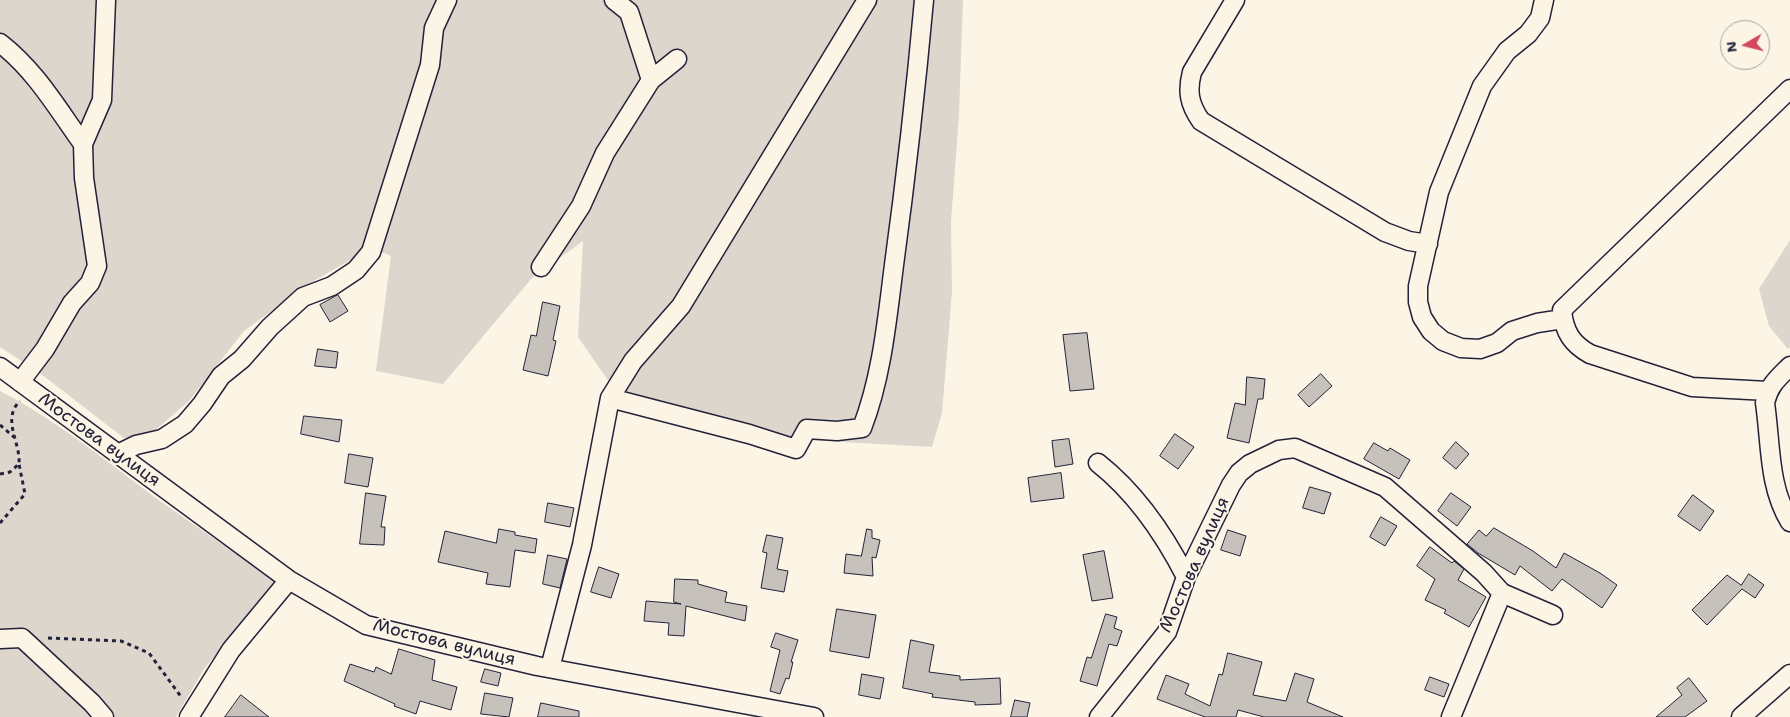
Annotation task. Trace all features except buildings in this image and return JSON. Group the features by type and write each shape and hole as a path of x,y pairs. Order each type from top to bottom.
{"street":[{"path":"26,386 72,303 90,283 96,266 84,178 83,144 102,100 106,0"},
{"path":"118,454 136,445 162,439 185,424 202,404 221,376 242,359 270,327 303,297 332,286 356,270 371,252 430,65 434,28 448,0"},
{"path":"616,0 629,12 651,80"},
{"path":"550,668 582,545 610,398 633,361 681,306 867,0"},
{"path":"610,398 749,434 796,449 807,429 836,431 862,428 874,398 885,332 909,144 924,0"},
{"path":"1235,0 1192,72 1189,98 1193,110 1201,121 1385,232 1409,241 1428,244"},
{"path":"1544,0 1540,18 1528,34 1507,50 1482,86 1439,192 1418,286 1418,302 1427,324 1444,341 1461,348 1480,348 1498,342 1512,331 1537,323 1563,319"},
{"path":"0,43 17,56 46,88 83,144"},
{"path":"541,267 581,206 605,153 651,80 677,59"},
{"path":"1768,391 1692,387 1654,377 1590,354 1578,347 1569,337 1562,310 1652,225 1790,89"},
{"path":"1790,366 1773,382 1765,403 1774,481 1780,503 1790,522"},
{"name":"Мостова вулиця","path":"0,367 289,580 366,625 550,668 814,717"},
{"name":"Мостова вулиця","path":"1099,717 1167,632 1186,577 1227,493 1239,473 1250,464 1271,454 1295,448 1385,487 1484,573 1502,593 1553,615"},
{"path":"1098,463 1117,478 1139,505 1171,548 1186,577"},
{"path":"190,715 231,650 289,580"},
{"path":"1451,717 1502,593"},
{"path":"0,638 22,638 92,703 104,717"},
{"path":"1741,717 1790,674"}],"path":[{"path":"0,523 25,494 11,425 14,406 26,386"},
{"path":"0,425 14,438"},
{"path":"0,474 10,472 19,464"},
{"path":"22,638 121,641 149,653 173,684 190,715"}],"shaded area":[{"path":"0,0 963,0 959,115 951,222 952,292 942,413 932,447 790,439 745,423 641,397 619,396 578,337 583,241 532,278 443,384 376,371 391,256 384,253 363,253 310,283 244,331 189,401 152,433 124,438 41,374 0,347"},
{"path":"1790,240 1790,347 1788,349 1769,326 1759,289"},
{"path":"0,391 42,415 160,501 276,581 204,669 176,717 0,717"}]}
